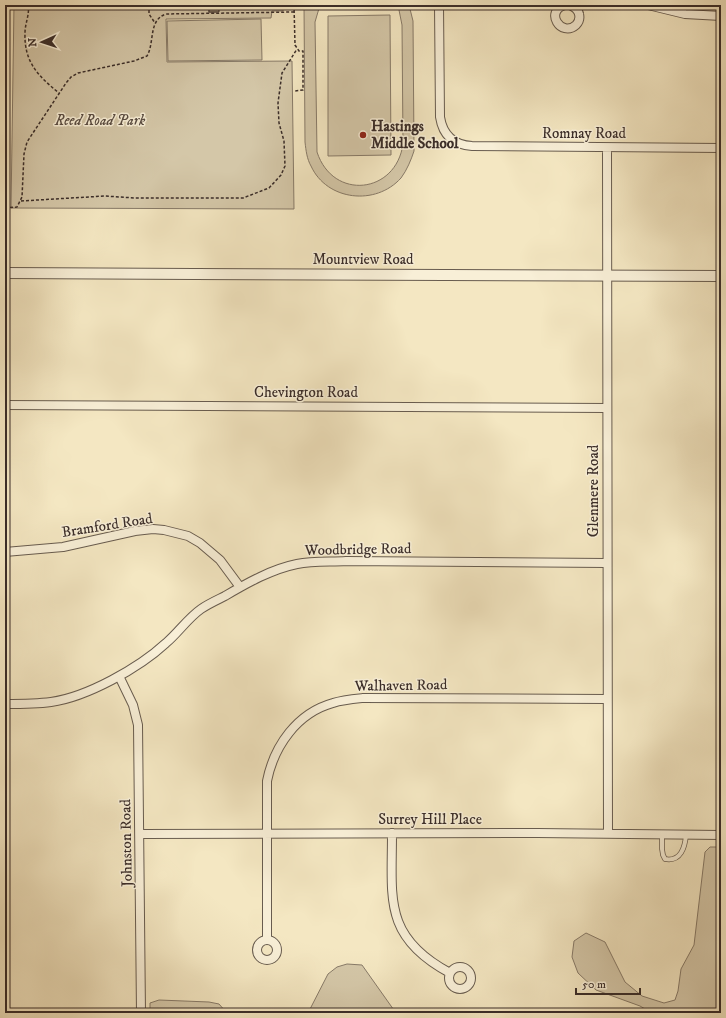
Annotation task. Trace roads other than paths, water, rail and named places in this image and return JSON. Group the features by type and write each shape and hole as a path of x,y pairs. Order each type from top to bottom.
{"street":[{"name":"Romnay Road","path":"439,5 440,117 442,129 449,138 460,144 472,146 721,148"},
{"path":"565,5 557,11 556,19 560,26 567,29 575,26 579,20 578,12 570,5"},
{"path":"648,5 684,14 721,16"},
{"name":"Glenmere Road","path":"607,148 608,834"},
{"name":"Mountview Road","path":"5,273 721,276"},
{"name":"Chevington Road","path":"5,405 607,408"},
{"name":"Bramford Road","path":"5,552 63,546 110,538 135,531 153,529 164,530 188,536 200,543 220,560 240,587"},
{"name":"Woodbridge Road","path":"5,704 52,702 71,698 119,676 146,660 166,644 200,610 240,587 278,570 297,564 321,562 607,563"},
{"name":"Johnston Road","path":"119,676 134,705 138,725 141,1013"},
{"name":"Walhaven Road","path":"267,940 267,781 274,756 290,730 301,720 314,711 332,703 363,698 607,699"},
{"path":"392,833 393,902 397,920 404,935 417,950 436,965 450,973"},
{"name":"Surrey Hill Place","path":"140,834 537,833 721,835"}],"lane":[{"path":"662,834 663,855 665,859 670,860 680,854 685,843 686,835"}],"place":[{"name":"Hastings Middle School","path":"363,135"}],"park label":[{"name":"Reed Road Park","path":"100,120"}]}
